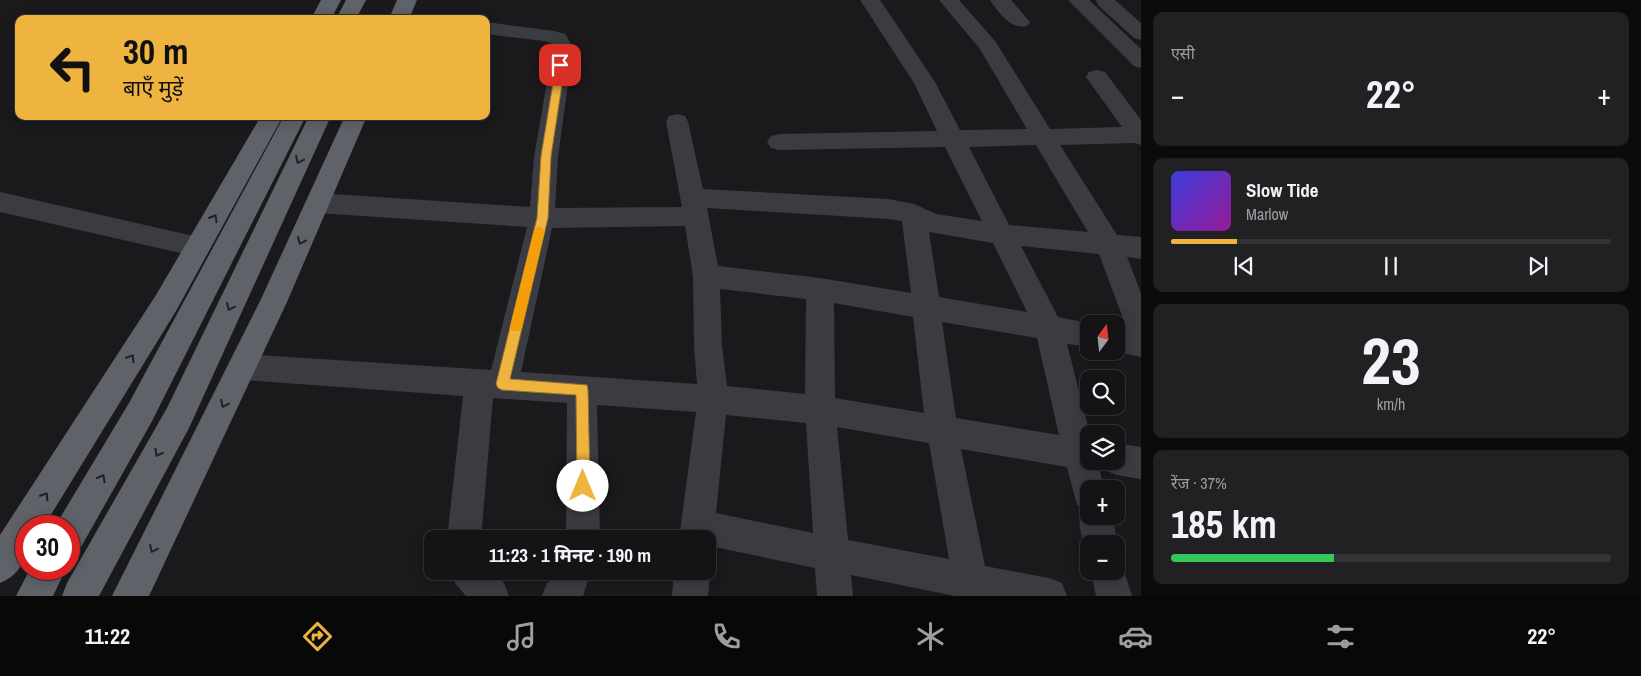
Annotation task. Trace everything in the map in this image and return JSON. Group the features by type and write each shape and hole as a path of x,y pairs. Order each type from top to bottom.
{"highway":[{"path":"323,15 331,0"},
{"path":"348,15 356,0"},
{"path":"401,15 407,0"},
{"path":"0,566 166,302 270,120"},
{"path":"80,516 140,413 293,120"},
{"path":"80,596 178,418 318,120"},
{"path":"130,596 242,367 354,120"},
{"path":"34,596 43,580"}],"street":[{"path":"870,0 924,82 1049,328 1080,440"},
{"path":"949,0 988,46 1109,245 1141,328"},
{"path":"1000,0 1020,22"},
{"path":"1078,0 1141,61"},
{"path":"1104,0 1141,34"},
{"path":"466,530 491,383 542,218 546,156 563,47 558,39 547,35 490,28"},
{"path":"1097,77 1140,136"},
{"path":"677,122 688,207 706,276 708,346 713,399 697,530"},
{"path":"780,142 1140,136"},
{"path":"0,202 198,247"},
{"path":"318,203 542,218 688,207 888,210 914,214 932,223 1002,234 1141,248"},
{"path":"914,214 942,430 972,589"},
{"path":"706,276 820,289 1080,333"},
{"path":"820,289 820,410 835,596"},
{"path":"1125,341 1141,344"},
{"path":"242,367 713,399 820,410 1080,453"},
{"path":"582,390 583,530"},
{"path":"1125,460 1141,463"},
{"path":"716,535 831,554 972,589 1049,596"},
{"path":"476,580 491,596"},
{"path":"560,596 568,590 571,580"},
{"path":"690,596 691,580"},
{"path":"1110,580 1114,596"}],"slow traffic":[{"path":"516,327 539,230"}],"route":[{"path":"560,65 546,156 542,218 502,384 582,390 583,486"}]}
